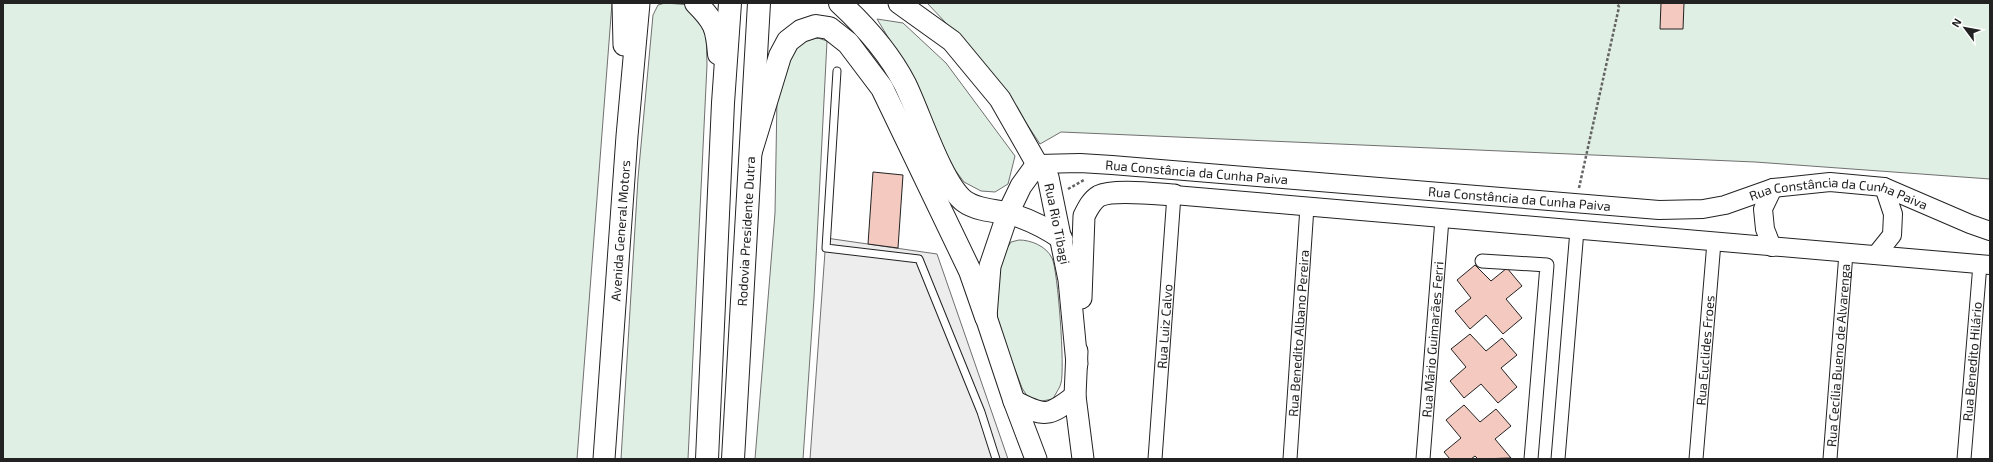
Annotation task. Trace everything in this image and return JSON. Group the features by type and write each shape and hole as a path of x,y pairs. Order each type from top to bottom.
{"highway":[{"path":"696,3 710,17 717,36 723,103"},
{"path":"707,459 723,103 730,3"},
{"name":"Rodovia Presidente Dutra","path":"733,459 759,3"},
{"path":"840,3 861,22 891,59 905,84 950,184 964,201 984,209 1008,213"},
{"path":"751,151 780,56 788,42 801,31 816,26 829,28 848,43 882,88 970,271 986,317"}],"main road":[{"path":"623,3 627,136"},
{"name":"Avenida General Motors","path":"604,459 627,136 639,3"},
{"name":"Rua Rio Tibagi","path":"899,3 952,42 1000,99 1037,164 1048,177 1062,239 1069,280 1077,364"},
{"path":"1036,459 1014,401 986,317 990,266 1008,213 1021,186 1037,164"},
{"path":"1083,459 1075,396 1084,216 1090,204 1100,196 1114,192 1174,195"},
{"path":"1008,213 1026,218 1049,230 1062,239"},
{"path":"1014,401 1037,413 1051,412 1075,396"}],"street":[{"name":"Rua Constância da Cunha Paiva","path":"1037,164 1080,163 1112,165 1659,210 1703,209 1725,205 1773,188 1830,182 1884,187 1970,224 1990,231"},
{"path":"1876,255 1892,234 1893,214 1884,187"},
{"path":"1772,247 1765,229 1763,209 1773,188"},
{"name":"Rua Constância da Cunha Paiva","path":"1174,195 1985,265"},
{"name":"Rua Luiz Calvo","path":"1155,459 1174,195"},
{"name":"Rua Benedito Albano Pereira","path":"1290,459 1307,207"},
{"name":"Rua Mário Guimarães Ferri","path":"1423,459 1442,219"},
{"path":"1558,459 1577,230"},
{"name":"Rua Euclides Froes","path":"1696,459 1714,242"},
{"name":"Rua Cecília Bueno de Alvarenga","path":"1830,459 1846,252"},
{"path":"1482,261 1547,265 1531,459"},
{"name":"Rua Benedito Hilário","path":"1964,459 1985,265"}],"lane":[{"path":"837,71 826,248 919,259 981,412 996,459"}],"path":[{"path":"1576,204 1619,7 1617,3"}],"green space":[{"path":"3,3 612,3 577,459 3,459"},
{"path":"665,3 692,5 706,25 707,65 688,459 621,459 638,178 653,15 658,5"},
{"path":"927,3 1990,3 1990,179 1755,162 1061,132 1040,144 1028,125 987,70"},
{"path":"877,19 903,23 946,63 1015,156 1008,184 995,192 981,191 964,182 952,166 914,80"},
{"path":"818,38 827,41 814,298 803,459 755,459 775,213 777,98 785,60 804,40"},
{"path":"1019,240 1038,244 1046,250 1052,258 1059,299 1062,359 1061,383 1053,399 1042,401 1029,399 1022,388 998,324 996,301 1002,256 1011,242"}],"shaded area":[{"path":"826,238 937,254 1008,459 810,459"}],"building":[{"path":"1661,3 1684,3 1683,29 1660,29"},
{"path":"873,172 903,175 898,248 868,244"},
{"path":"1475,265 1491,281 1507,268 1522,286 1506,299 1522,318 1503,334 1486,315 1470,329 1455,311 1471,298 1457,280"},
{"path":"1470,334 1486,351 1502,338 1517,355 1501,368 1517,387 1498,403 1481,384 1464,398 1450,381 1466,367 1451,349"},
{"path":"1464,405 1480,422 1496,409 1511,426 1495,439 1511,458 1478,459 1475,456 1471,459 1450,459 1444,452 1461,438 1446,420"}]}
